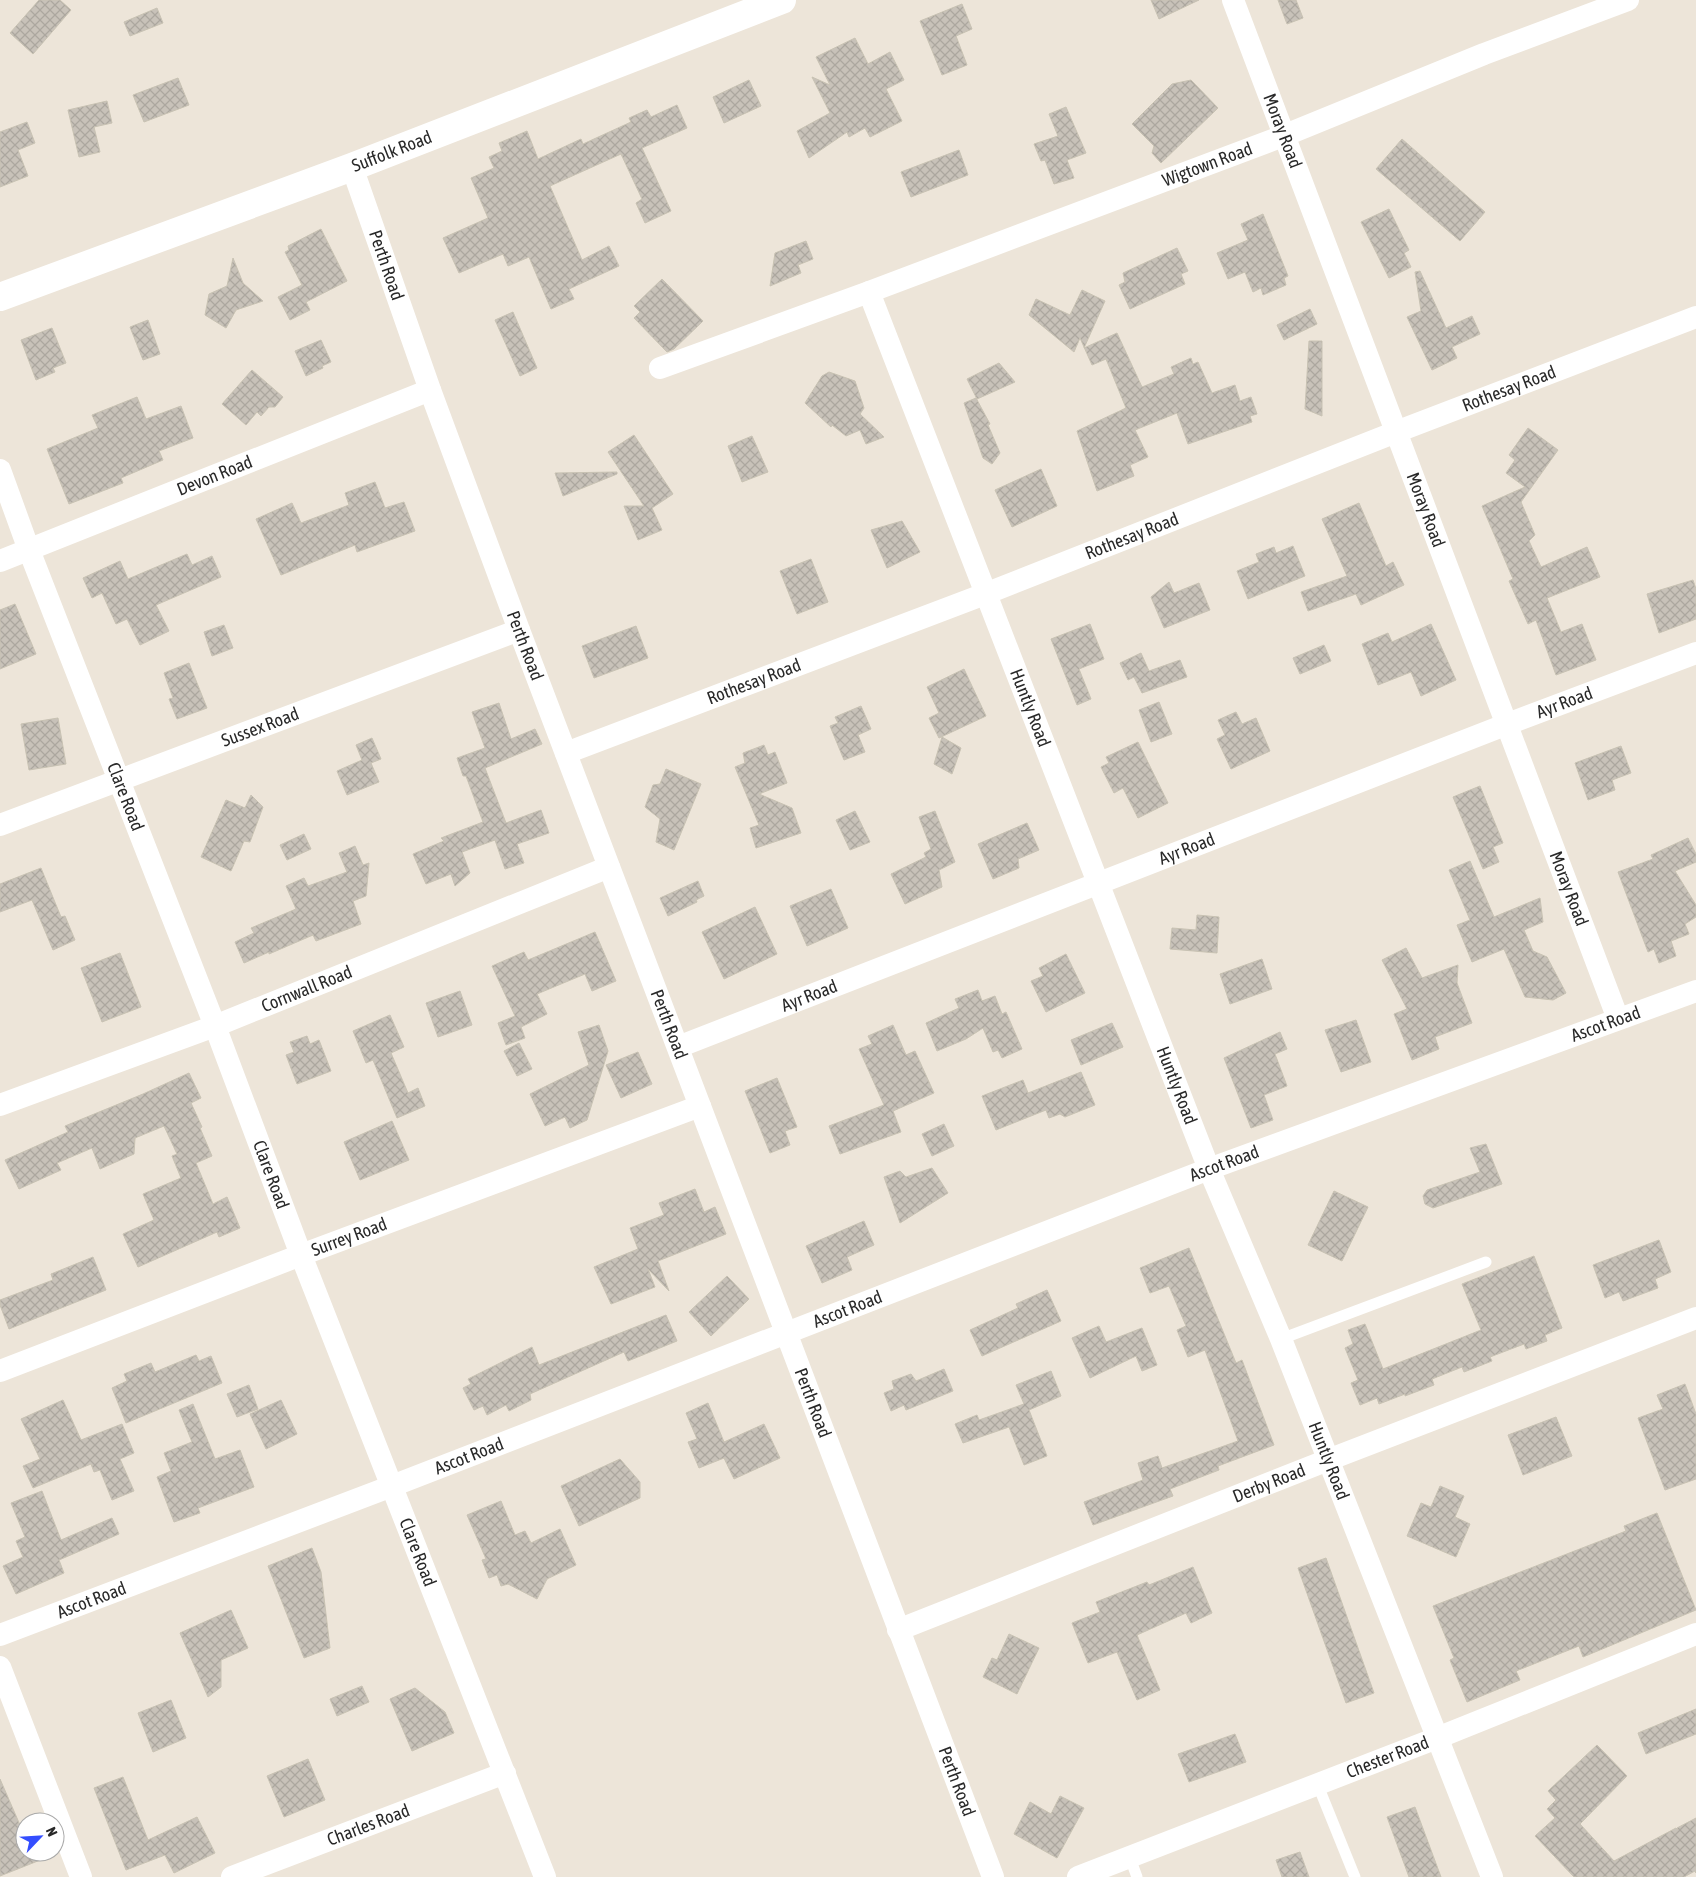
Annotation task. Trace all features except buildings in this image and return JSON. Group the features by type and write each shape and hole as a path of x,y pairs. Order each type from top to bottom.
{"street":[{"name":"Moray Road","path":"1233,0 1505,725 1618,1019"},
{"name":"Wigtown Road","path":"660,368 869,292 1283,136 1474,58 1628,0"},
{"name":"Suffolk Road","path":"0,297 352,167 774,1"},
{"name":"Perth Road","path":"352,167 430,390 519,630 993,1877"},
{"name":"Huntly Road","path":"869,292 1209,1169 1281,1339 1492,1877"},
{"name":"Rothesay Road","path":"566,753 985,594 1396,432 1696,317"},
{"name":"Devon Road","path":"0,561 430,390"},
{"name":"Clare Road","path":"0,470 29,550 215,1026 301,1255 545,1877"},
{"name":"Sussex Road","path":"0,825 519,630"},
{"name":"Ayr Road","path":"678,1047 1505,725 1696,653"},
{"name":"Cornwall Road","path":"0,1105 215,1026 609,867"},
{"name":"Ascot Road","path":"0,1635 392,1486 1209,1169 1696,991"},
{"name":"Surrey Road","path":"0,1371 301,1255 700,1106"},
{"name":"Derby Road","path":"898,1630 1328,1460 1696,1318"},
{"name":"Chester Road","path":"1078,1877 1133,1867 1317,1783 1437,1738 1696,1634"},
{"path":"0,1667 81,1877"},
{"name":"Charles Road","path":"232,1877 505,1773"}],"lane":[{"path":"1281,1339 1486,1262"},
{"path":"1317,1783 1354,1877"}]}
